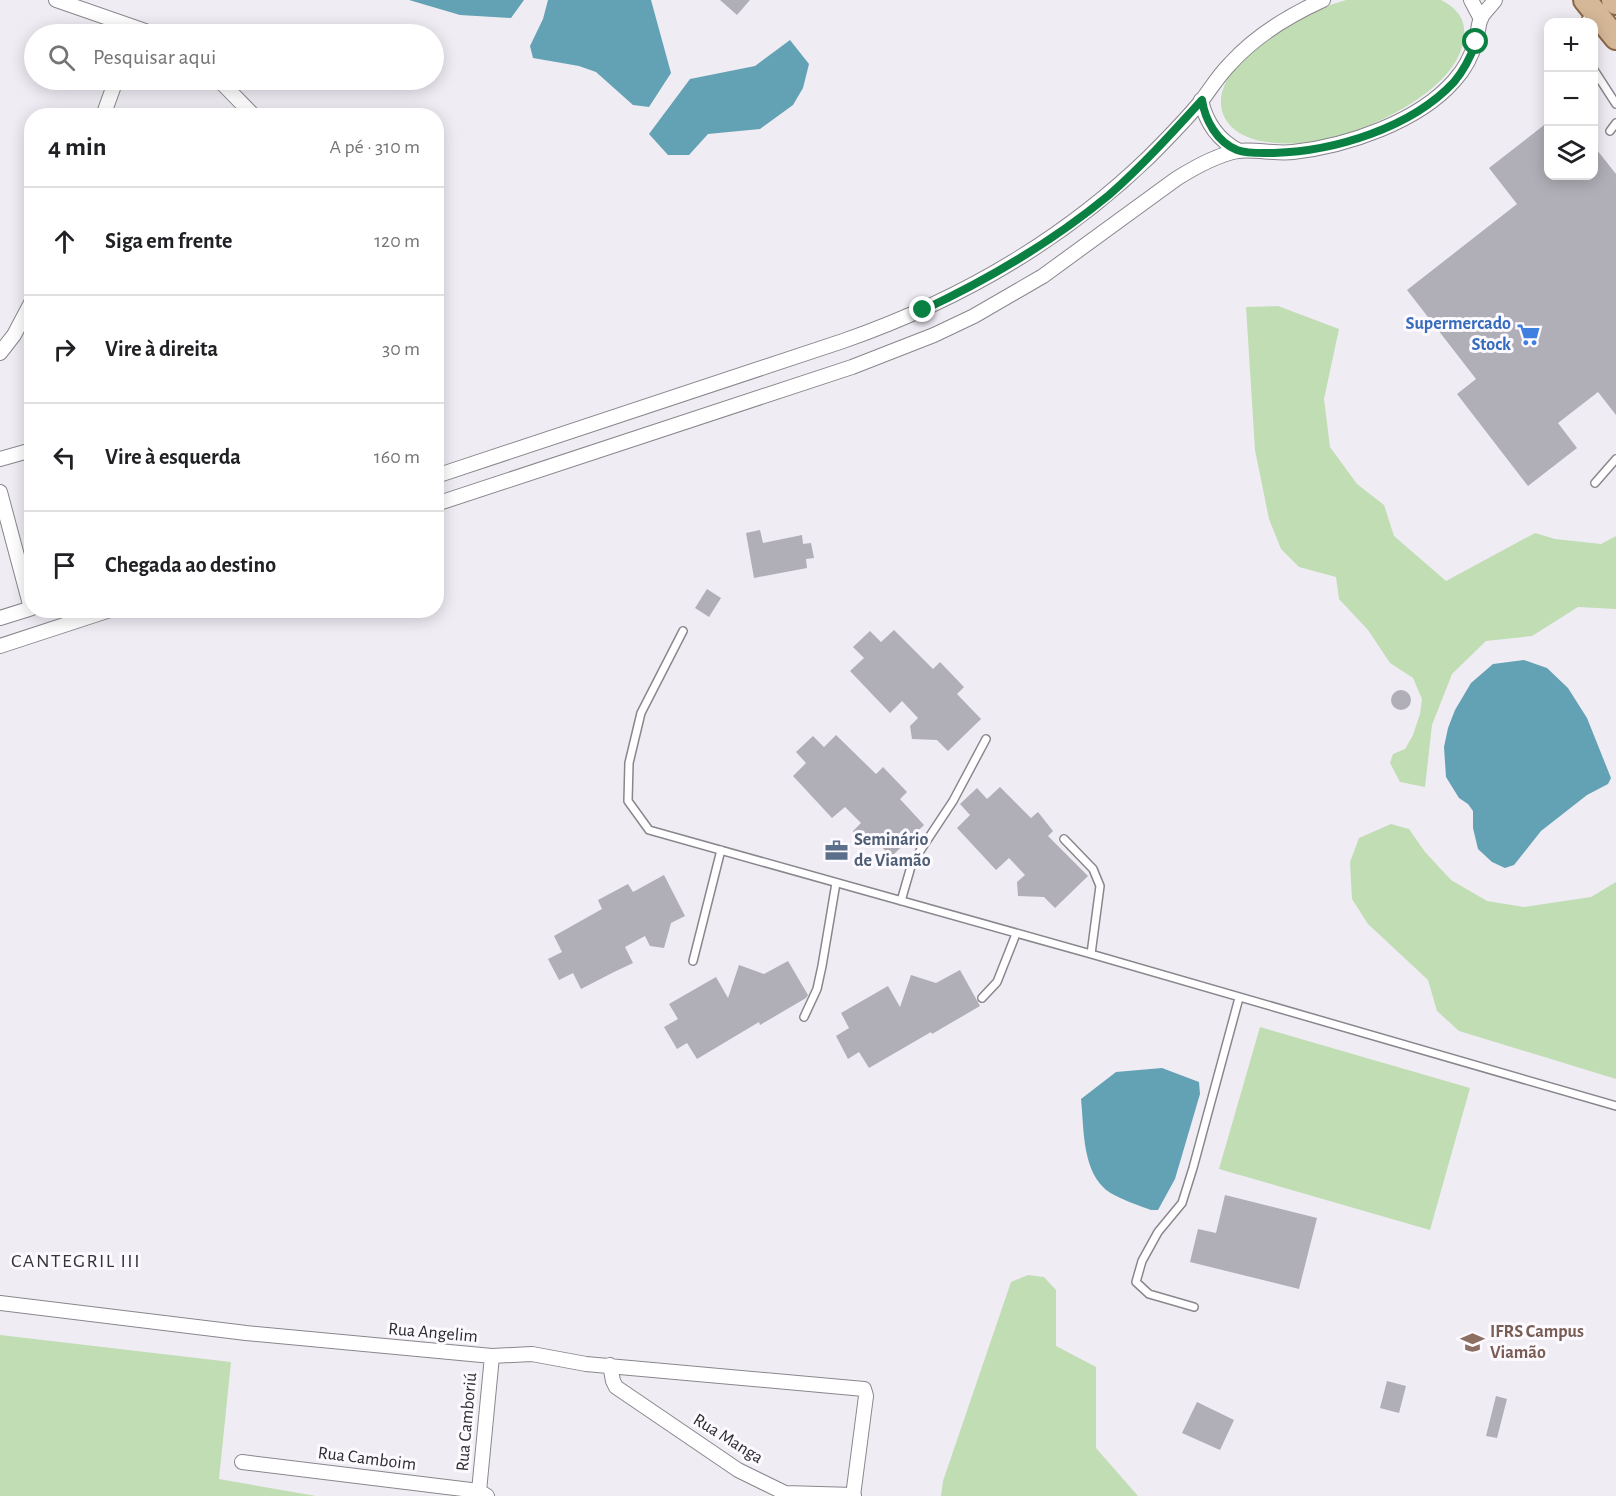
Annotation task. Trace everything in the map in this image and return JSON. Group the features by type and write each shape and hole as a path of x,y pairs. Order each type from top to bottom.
{"main road":[{"path":"1598,7 1616,38"}],"street":[{"path":"56,0 116,24"},
{"path":"444,473 884,327 962,292 1028,253 1110,194 1202,100 1215,81 1246,47 1283,20 1323,0"},
{"path":"1471,0 1481,19"},
{"path":"444,501 893,352 974,316 1072,257 1176,179 1197,166 1239,151 1282,153 1316,149 1365,136 1403,119 1429,102 1453,82 1472,53 1481,19 1495,0"},
{"path":"106,108 112,90"},
{"path":"229,90 246,108"},
{"path":"1202,100 1203,110 1212,128 1224,142 1239,151"},
{"path":"0,354 24,325"},
{"path":"786,360 795,385"},
{"path":"0,459 24,452"},
{"path":"0,492 24,582"},
{"path":"0,618 24,610"},
{"path":"0,646 86,618"},
{"name":"Rua Angelim","path":"0,1303 246,1333 492,1356 532,1354 610,1365 864,1389 866,1396 853,1496"},
{"name":"Rua Camboriú","path":"483,1493 492,1356"},
{"name":"Rua Manga","path":"610,1365 616,1387 738,1470 785,1492 853,1496"},
{"name":"Rua Camboim","path":"242,1462 483,1493"}],"lane":[{"path":"1594,72 1616,104"},
{"path":"1610,131 1616,123"},
{"path":"1595,483 1616,459"},
{"path":"683,631 640,713 629,763 628,801 649,830 1616,1106"},
{"path":"900,901 912,863 953,801 986,739"},
{"path":"1064,839 1093,869 1100,886 1090,954"},
{"path":"693,961 721,850"},
{"path":"804,1017 817,989 836,883"},
{"path":"982,998 998,982 1016,934"},
{"path":"1194,1307 1149,1294 1136,1282 1142,1261 1158,1232 1182,1203 1239,998"}],"green space":[{"path":"1346,0 1441,0 1455,10 1463,23 1464,35 1461,51 1453,66 1428,92 1380,121 1342,135 1304,143 1279,143 1254,139 1230,126 1223,114 1221,99 1233,70 1244,57 1287,25 1310,13"},
{"path":"1278,306 1339,329 1324,399 1330,447 1357,484 1384,505 1394,536 1446,581 1535,533 1555,539 1601,544 1616,536 1616,609 1578,607 1532,636 1486,641 1452,674 1432,725 1425,787 1400,782 1390,763 1393,754 1405,749 1413,735 1420,714 1422,699 1413,678 1390,663 1368,630 1339,599 1336,577 1299,567 1281,549 1269,519 1255,450 1246,307"},
{"path":"1391,824 1409,829 1425,852 1451,880 1487,901 1524,907 1591,897 1616,882 1616,1079 1459,1031 1437,1011 1428,980 1368,924 1352,899 1350,862 1359,838"},
{"path":"1260,1027 1470,1088 1430,1230 1219,1169"},
{"path":"1028,1275 1044,1277 1056,1290 1056,1346 1096,1367 1096,1448 1138,1496 941,1496 943,1481 1011,1282"},
{"path":"0,1335 231,1362 219,1479 316,1496 0,1496"}],"water":[{"path":"409,0 524,0 511,18 460,15"},
{"path":"548,0 651,0 671,73 649,107 633,105 596,72 579,66 533,58 530,46 543,19"},
{"path":"790,40 809,64 803,88 793,105 760,129 708,134 689,155 668,155 649,134 690,79 755,66"},
{"path":"1524,660 1547,668 1568,688 1587,718 1611,778 1608,784 1587,795 1541,831 1514,865 1505,868 1492,862 1478,849 1473,828 1473,811 1459,798 1446,777 1444,747 1455,710 1471,683 1493,664"},
{"path":"1162,1068 1199,1082 1200,1094 1175,1179 1158,1210 1151,1210 1113,1195 1097,1179 1085,1146 1081,1099 1116,1072"}],"building":[{"path":"720,0 750,0 737,15"},
{"name":"Supermercado Stock","path":"1544,125 1544,180 1598,180 1598,151 1616,174 1616,415 1598,392 1558,423 1577,448 1528,486 1457,394 1476,379 1407,290 1517,204 1489,168"},
{"path":"760,530 763,543 802,535 803,544 811,543 814,558 806,559 807,568 754,578 746,533"},
{"path":"707,589 721,598 709,617 695,608"},
{"path":"894,630 933,669 940,662 964,687 957,694 981,719 948,751 937,740 912,739 910,726 918,718 902,701 890,713 850,671 864,658 853,647 870,631 881,642"},
{"path":"1401,690 1408,693 1411,700 1408,707 1401,710 1394,707 1391,700 1394,693"},
{"path":"836,735 876,774 883,767 907,792 900,799 924,825 891,857 880,845 854,845 853,831 861,823 845,807 832,818 793,776 806,763 796,752 813,736 824,747"},
{"path":"1000,787 1031,818 1038,812 1053,831 1048,836 1088,876 1055,908 1044,897 1018,896 1017,882 1025,875 1009,858 996,870 957,828 970,815 960,804 977,788 987,799"},
{"path":"664,875 685,916 671,923 664,948 650,946 645,936 625,947 633,963 581,989 573,973 559,980 548,959 562,952 554,936 602,909 598,900 628,884 633,892"},
{"path":"788,961 808,995 806,998 760,1025 759,1022 697,1059 687,1043 677,1049 664,1027 678,1019 669,1004 716,977 728,998 739,965 764,974"},
{"path":"960,970 980,1006 869,1068 859,1052 848,1059 836,1036 849,1028 841,1013 888,986 900,1007 911,975 936,983"},
{"path":"1225,1195 1317,1218 1299,1289 1190,1262 1198,1229 1216,1233"},
{"path":"1387,1381 1406,1386 1399,1413 1380,1408"},
{"path":"1496,1396 1507,1399 1497,1438 1486,1436"},
{"path":"1197,1402 1234,1420 1220,1450 1182,1433"}],"place":[{"name":"Supermercado Stock","path":"1529,334"},
{"name":"Seminário de Viamão","path":"836,850"},
{"name":"IFRS Campus Viamão","path":"1472,1342"}],"district":[{"name":"CANTEGRIL III","path":"76,1261"}],"route":[{"path":"923,310 999,271 1056,235 1084,214 1110,194 1202,100 1203,110 1217,135 1239,151 1290,152 1340,144 1403,119 1437,96 1460,73 1476,42"}]}
